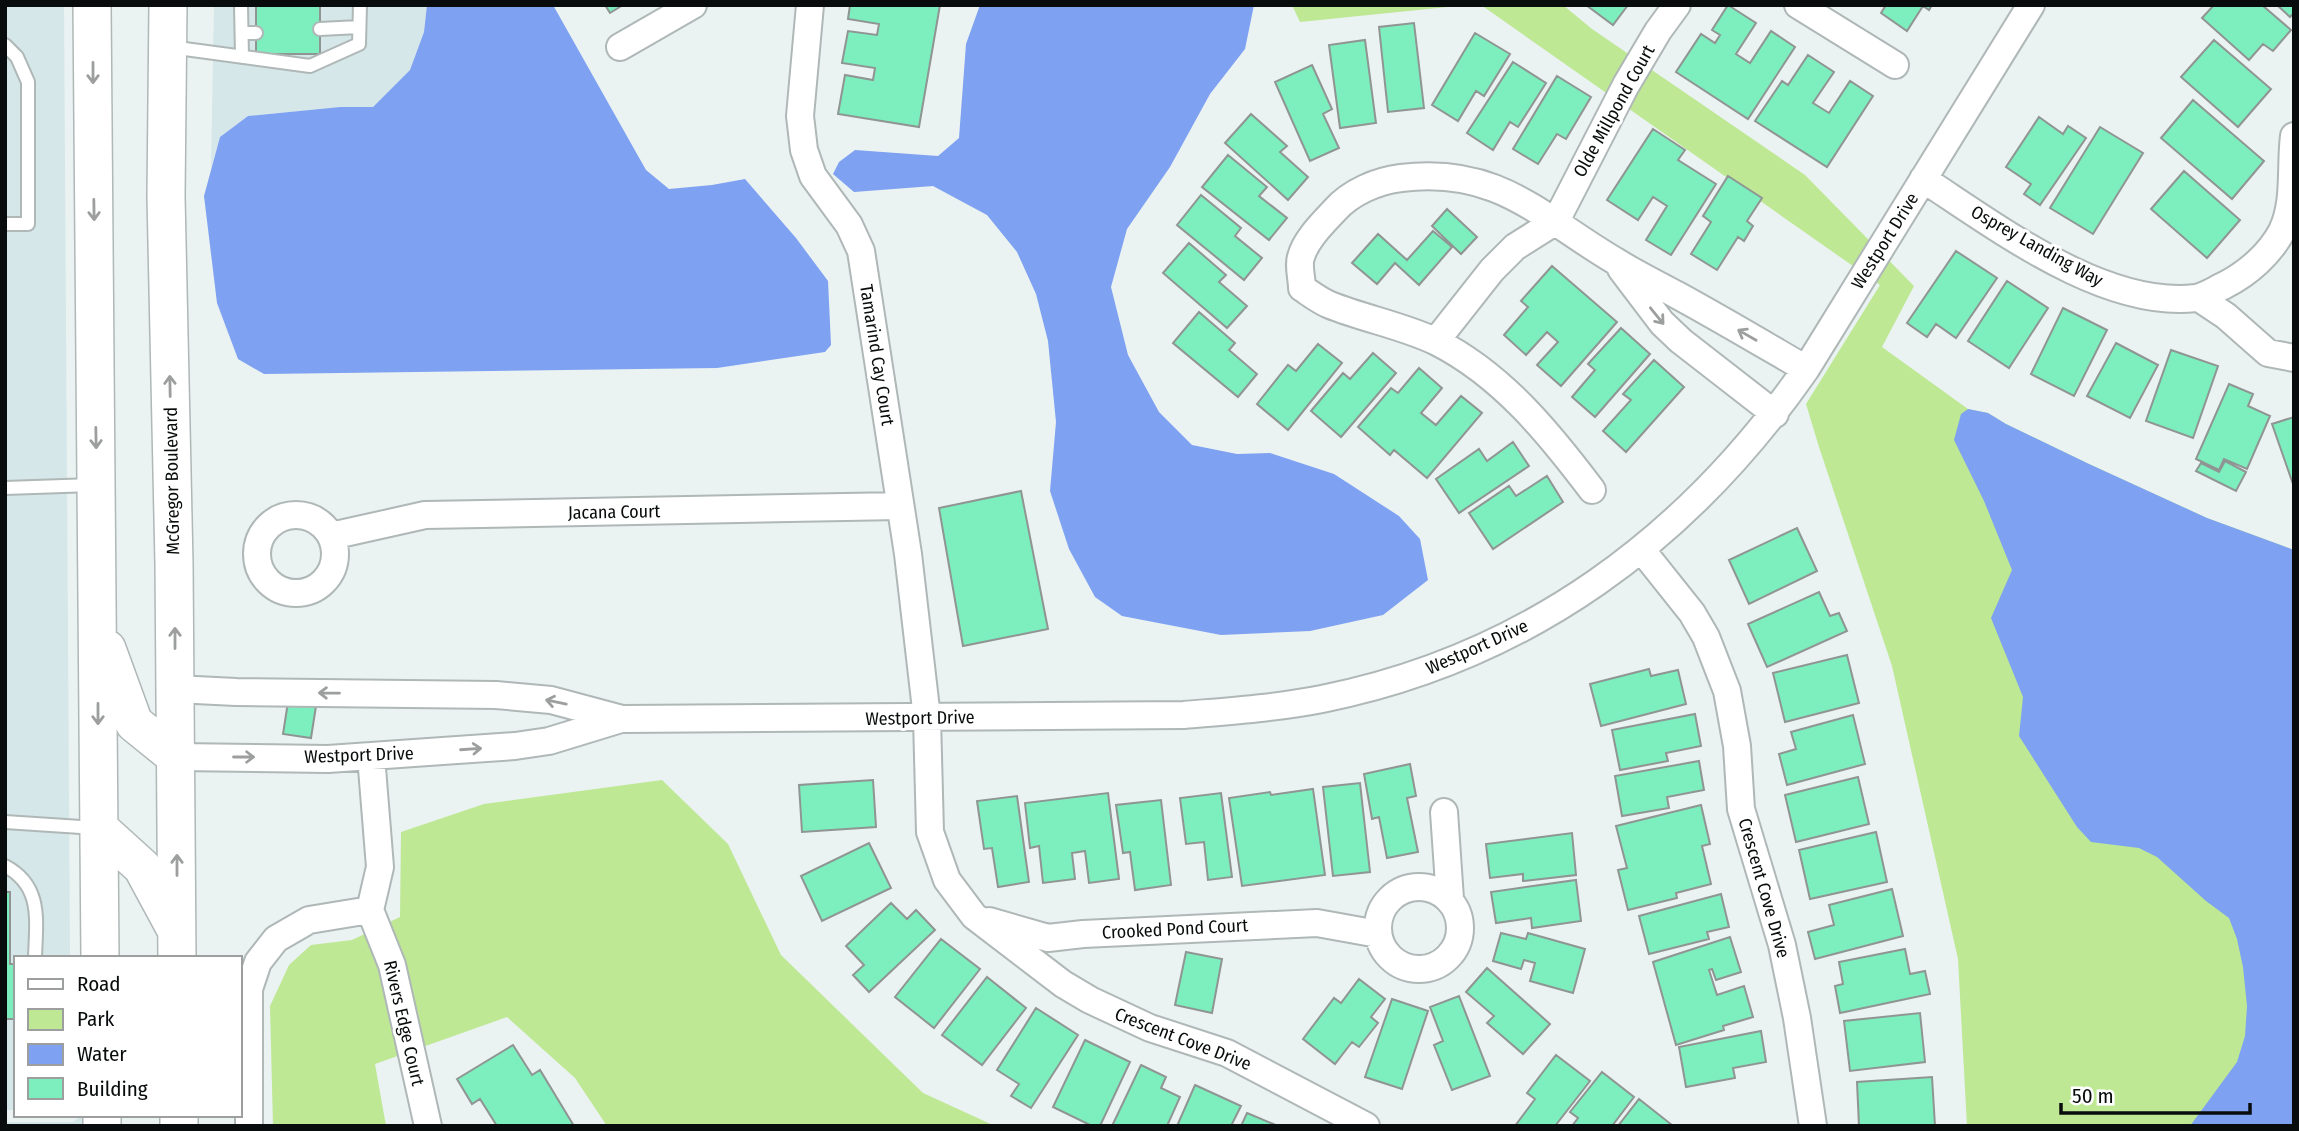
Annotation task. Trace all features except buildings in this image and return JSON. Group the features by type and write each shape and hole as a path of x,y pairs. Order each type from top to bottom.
{"main road":[{"path":"92,5 100,956"},
{"name":"McGregor Boulevard","path":"168,5 166,196 177,945"},
{"path":"97,622 134,723 176,757"},
{"path":"99,828 142,867 177,945"}],"street":[{"path":"620,47 693,5"},
{"name":"Tamarind Cay Court","path":"810,5 800,116 804,150 813,176 849,225 860,251 901,506 927,718"},
{"name":"Olde Millpond Court","path":"1556,221 1626,85 1677,5"},
{"path":"1798,5 1895,65"},
{"name":"Westport Drive","path":"175,689 496,695 551,700 622,719 1184,715 1256,709 1322,699 1376,686 1441,665 1528,625 1596,584 1685,512 1731,466 1775,414 1806,369 2031,5"},
{"name":"Osprey Landing Way","path":"1923,178 2004,232 2092,279 2123,292 2153,298 2199,298 2242,276 2263,257 2283,230 2291,197 2294,136"},
{"path":"1592,490 1534,417 1486,375 1436,341 1327,304 1303,288 1300,257 1318,229 1339,205 1367,187 1393,179 1420,176 1474,181 1500,190 1556,221 1616,262 1806,369"},
{"path":"1436,341 1471,294 1515,247 1556,221"},
{"path":"2283,230 2294,256"},
{"path":"1616,262 1671,332 1775,414"},
{"path":"2199,298 2226,316 2268,353 2294,358"},
{"name":"Jacana Court","path":"331,536 425,515 901,506"},
{"name":"Crescent Cove Drive","path":"1642,549 1692,613 1710,646 1727,691 1737,746 1741,809 1782,945 1797,1018 1813,1126"},
{"name":"Crescent Cove Drive","path":"927,718 930,832 947,880 974,916 1063,984 1090,1000 1150,1028 1227,1053 1366,1126"},
{"name":"Westport Drive","path":"176,757 328,759 515,746 549,741 622,719"},
{"path":"249,1126 250,989 258,962 276,939 309,920 370,910 380,867 370,756"},
{"path":"1444,813 1450,900"},
{"path":"1414,886 1439,891 1450,900 1458,911 1461,925 1459,939 1453,951 1443,961 1431,967 1417,969 1403,966 1391,958 1378,934 1383,908 1391,898 1414,886"},
{"name":"Rivers Edge Court","path":"370,910 392,965 428,1126"},
{"name":"Crooked Pond Court","path":"974,916 1048,938 1317,923 1378,934"}],"lane":[{"path":"241,5 242,57"},
{"path":"167,47 310,66 359,44 360,5"},
{"path":"320,29 359,27"},
{"path":"242,33 256,33"},
{"path":"5,45 17,57 28,82 28,224 5,224"},
{"path":"5,488 97,484"},
{"path":"5,822 99,828"},
{"path":"5,866 29,888 36,905 36,956"}],"shaded area":[{"path":"5,5 64,5 70,956 14,956 14,1110 5,1110"},
{"path":"214,5 427,5 424,32 410,70 373,107 340,107 248,116 220,137 211,169"},
{"path":"79,1117 88,1117 88,1126 5,1126 5,1122 73,1122"}],"green space":[{"path":"1292,5 1467,5 1300,22"},
{"path":"1481,5 1563,5 1592,29 1805,175 1914,286 1882,347 1968,409 1988,413 2089,464 2207,518 2294,550 2294,1126 1967,1126 1958,959 1892,666 1806,404 1880,285"},
{"path":"662,780 728,844 781,955 923,1093 995,1126 607,1126 575,1078 507,1017 375,1064 386,1126 273,1126 270,1006 289,965 311,945 352,940 400,917 401,832 484,804"}],"water":[{"path":"427,5 553,5 646,170 669,189 745,179 796,238 828,281 831,345 825,352 717,368 264,374 238,359 217,303 204,196 220,137 248,116 340,107 373,107 410,70 424,32"},
{"path":"980,5 1254,5 1245,49 1210,94 1170,167 1127,229 1111,287 1128,355 1159,412 1192,445 1237,454 1270,453 1334,474 1399,516 1420,539 1428,580 1383,615 1310,631 1221,635 1122,616 1095,597 1069,549 1050,491 1056,422 1048,341 1036,294 1017,252 987,215 933,186 854,192 833,174 839,162 855,150 938,156 959,138 966,44"},
{"path":"1968,409 1988,413 2089,464 2207,518 2294,550 2294,1126 2190,1126 2237,1062 2245,1036 2247,1006 2237,939 2229,918 2157,857 2139,848 2091,842 2077,827 2019,736 2023,697 1991,618 2012,570 1984,501 1954,440 1961,414"}]}
